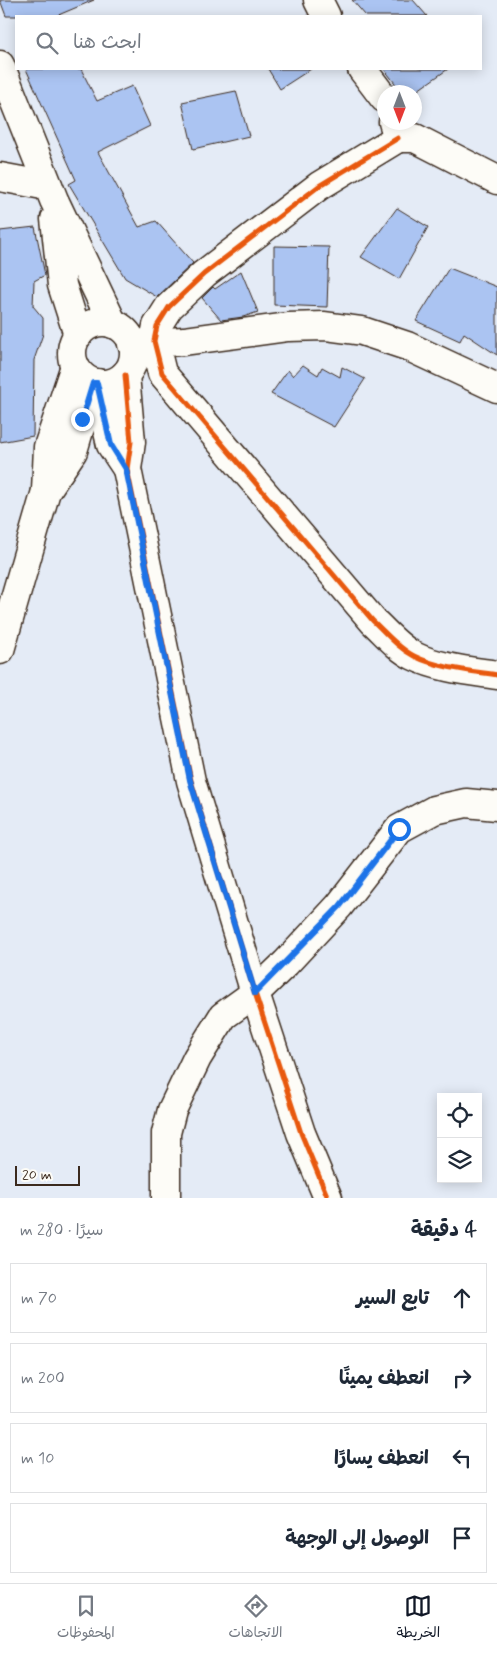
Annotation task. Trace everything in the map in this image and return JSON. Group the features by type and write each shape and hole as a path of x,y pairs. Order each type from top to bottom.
{"street":[{"path":"318,0 326,15"},
{"path":"0,65 51,193 112,324"},
{"path":"363,70 377,89"},
{"path":"88,377 112,383 125,375 143,342 157,326 169,307 204,274 396,130 497,180"},
{"path":"0,177 51,193"},
{"path":"51,193 62,285 78,335"},
{"path":"126,469 111,445 88,377 72,353 78,335 93,324 112,324 143,342 162,373 366,614 397,645 414,656 433,663 497,675"},
{"path":"143,342 184,341 288,327 325,326 362,331 407,346 497,388"},
{"path":"125,375 130,442 126,469 190,780 255,993 301,1133 328,1198"},
{"path":"0,648 46,491 73,451 88,377"},
{"path":"166,1198 166,1133 172,1110 197,1058 223,1016 255,993 340,906 399,829 434,810 466,803 497,806"}],"building":[{"path":"0,0 94,0 58,15 6,16"},
{"path":"352,0 413,0 426,15 365,15"},
{"path":"26,70 82,70 97,101 132,86 150,126 98,152 139,227 156,221 193,263 157,297 125,278 69,184 76,180"},
{"path":"269,70 309,70 280,89"},
{"path":"385,70 447,70 422,87 422,85 397,85"},
{"path":"236,91 249,136 193,149 182,102"},
{"path":"397,208 428,227 399,279 361,257"},
{"path":"35,227 45,275 34,281 33,306 43,318 43,334 34,360 33,436 0,442 0,231"},
{"path":"274,246 329,247 327,307 274,305"},
{"path":"449,268 497,287 497,355 464,333 460,341 416,321"},
{"path":"241,271 258,312 243,317 221,320 202,298 213,287 215,289"},
{"path":"303,365 318,375 322,367 340,377 342,367 365,379 334,427 271,394 288,370 293,376"}],"cycle path":[{"path":"398,138 319,186 204,274 169,307 157,326 154,341 162,373 373,621 397,645 423,660 497,675"},
{"path":"125,375 131,442 127,469 191,781 255,993 301,1133 328,1198"}],"route":[{"path":"82,419 93,383 97,383 111,445 126,469 190,780 255,993 340,906 380,851 399,829"}]}
